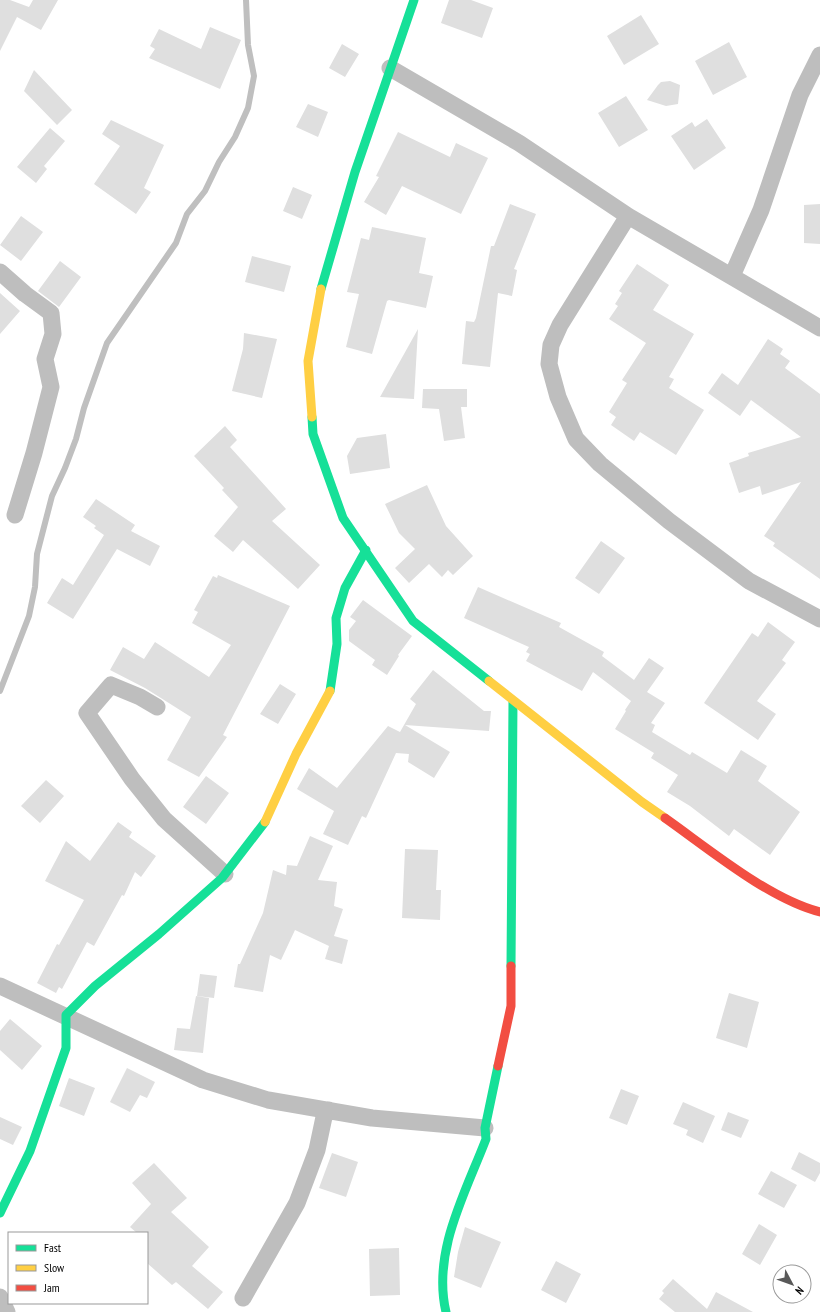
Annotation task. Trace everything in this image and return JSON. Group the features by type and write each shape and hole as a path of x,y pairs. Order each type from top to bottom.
{"street":[{"path":"414,0 355,172 322,291 308,361 313,434 343,518 413,621 642,802 741,871 774,892 805,908 820,912"},
{"path":"732,276 761,210 800,95 820,55"},
{"path":"390,68 519,143 628,216 820,328"},
{"path":"628,216 560,325 551,345 549,364 558,397 576,439 600,464 669,521 749,582 820,619"},
{"path":"0,272 25,294 51,313 53,334 46,359 51,387 34,452 15,515"},
{"path":"0,1213 30,1151 66,1048 66,1015 95,986 158,934 225,874 265,822 296,754 330,690 337,644 336,618 345,588 366,550"},
{"path":"157,707 140,697 111,685 87,713 124,768 164,819 225,874"},
{"path":"446,1312 441,1299 440,1278 446,1248 455,1219 486,1140 485,1128 511,1006 513,701"},
{"path":"0,986 66,1015 203,1080 268,1100 372,1118 485,1128"},
{"path":"243,1298 298,1203 317,1150 324,1117 329,1110"},
{"path":"0,1297 7,1312"}],"building":[{"path":"0,0 10,0 29,7 33,0 58,0 41,30 17,17 0,51"},
{"path":"449,0 471,0 493,8 482,38 441,23"},
{"path":"641,15 659,44 624,65 607,36"},
{"path":"210,27 241,40 220,89 149,58 155,49 150,46 159,29 201,49"},
{"path":"729,42 747,77 713,95 695,61"},
{"path":"342,44 359,54 345,77 329,68"},
{"path":"34,70 72,110 57,125 24,91"},
{"path":"670,81 680,85 678,104 666,106 647,100 661,82"},
{"path":"626,96 648,130 619,147 598,113"},
{"path":"308,104 328,112 318,137 296,127"},
{"path":"707,119 726,148 694,170 671,136 692,122 695,127"},
{"path":"111,120 164,145 144,188 151,192 136,214 94,184 120,146 102,134"},
{"path":"50,128 65,141 44,166 47,169 36,183 17,167"},
{"path":"398,132 450,157 456,143 488,158 461,214 402,186 386,215 364,202 379,177 376,176"},
{"path":"293,187 312,195 302,219 283,211"},
{"path":"510,204 536,214 514,269 517,270 512,296 498,293 490,367 462,364 466,321 474,322 476,318 491,246 494,246"},
{"path":"820,204 820,244 804,243 804,205"},
{"path":"21,216 43,232 21,261 0,245"},
{"path":"372,227 426,238 419,273 433,276 426,308 389,300 387,301 372,354 346,347 359,294 347,292 361,238 369,240"},
{"path":"252,256 291,266 284,292 245,282"},
{"path":"60,261 81,277 59,307 38,291"},
{"path":"637,264 669,285 653,310 694,334 669,377 674,379 669,388 704,410 676,455 640,432 634,441 611,425 616,417 609,412 627,383 622,380 646,343 609,319 618,306 615,304 622,293 619,291"},
{"path":"0,293 20,311 0,334"},
{"path":"418,329 414,399 380,397"},
{"path":"244,333 277,339 262,398 232,391 243,349"},
{"path":"768,339 783,349 780,354 790,361 785,368 820,394 820,579 773,546 775,543 764,536 801,482 762,495 760,486 739,493 729,463 749,456 748,453 801,437 751,400 740,416 708,393 722,373 738,385"},
{"path":"423,389 467,389 467,407 461,407 465,438 444,441 439,409 422,408"},
{"path":"225,426 237,440 230,447 286,509 272,521 320,565 298,589 243,540 233,552 214,536 238,507 222,490 224,488 194,456"},
{"path":"386,434 390,468 350,474 347,456 357,438"},
{"path":"427,485 446,526 473,556 453,575 448,570 442,577 429,564 409,583 395,568 415,549 399,533 385,504"},
{"path":"96,499 135,525 131,531 160,546 150,566 117,549 73,619 47,603 62,578 73,585 104,535 94,528 96,526 83,517"},
{"path":"601,541 625,558 599,594 575,578"},
{"path":"218,575 290,606 223,735 227,737 199,777 167,760 191,717 145,688 110,670 123,647 144,659 155,642 209,677 231,645 192,623 198,612 194,610 213,576 217,578"},
{"path":"478,587 561,623 559,627 604,652 602,656 634,680 649,658 664,668 647,692 665,703 651,723 655,725 652,732 690,755 692,752 727,773 741,750 767,766 758,781 800,812 770,855 734,829 729,836 690,806 667,792 678,775 651,758 654,753 615,729 631,701 593,672 582,691 526,661 530,654 526,652 529,647 464,618"},
{"path":"363,600 412,636 398,655 399,656 387,675 372,665 375,660 349,641 349,630 356,621 350,617"},
{"path":"768,622 795,642 782,660 786,663 757,701 776,714 758,740 704,703 752,633 758,637"},
{"path":"433,670 484,711 491,711 489,731 405,725 450,752 434,778 408,762 409,754 396,753 366,818 362,816 348,845 323,834 334,811 297,789 309,768 337,788 388,726 400,732 416,704 410,699"},
{"path":"280,684 296,694 278,724 260,714"},
{"path":"206,776 229,793 206,824 183,807"},
{"path":"46,780 64,796 40,823 21,806"},
{"path":"118,822 132,832 129,837 156,856 141,877 135,872 124,896 122,895 94,946 87,942 62,989 59,987 56,993 37,983 57,944 59,945 84,900 45,881 66,841 90,861"},
{"path":"310,836 333,846 318,880 337,882 334,906 343,909 334,936 348,940 342,964 325,959 329,946 295,930 281,960 270,955 263,992 234,987 238,964 240,964 263,913 273,870 286,875 287,865 297,866"},
{"path":"405,849 438,850 436,890 441,890 440,920 402,918"},
{"path":"200,974 217,976 214,998 197,996"},
{"path":"729,993 759,1002 747,1048 716,1038"},
{"path":"196,996 209,998 203,1053 174,1050 177,1028 190,1029"},
{"path":"10,1019 42,1046 22,1070 0,1050 0,1031"},
{"path":"127,1068 155,1082 147,1098 140,1095 130,1112 110,1102"},
{"path":"69,1078 95,1088 84,1116 59,1106"},
{"path":"621,1089 639,1096 627,1125 609,1118"},
{"path":"683,1102 715,1116 703,1143 686,1135 688,1130 673,1124"},
{"path":"728,1112 749,1120 741,1138 721,1130"},
{"path":"0,1117 22,1127 13,1145 0,1139"},
{"path":"799,1152 820,1163 820,1173 815,1182 791,1169"},
{"path":"332,1153 358,1162 346,1197 319,1188"},
{"path":"154,1163 187,1198 171,1212 209,1247 192,1266 223,1292 208,1309 176,1282 172,1285 148,1264 148,1232 136,1232 130,1227 151,1204 132,1183"},
{"path":"771,1171 797,1185 784,1208 758,1194"},
{"path":"759,1224 777,1235 760,1265 742,1254"},
{"path":"465,1227 501,1242 481,1288 454,1277 458,1252"},
{"path":"399,1248 400,1295 370,1296 369,1249"},
{"path":"556,1261 581,1274 566,1303 541,1290"},
{"path":"673,1279 707,1309 716,1292 753,1312 675,1312 659,1299 664,1293 662,1291"}],"waterway":[{"path":"0,691 29,616 35,587 37,554 52,496 76,439 84,408 107,343 176,243 187,214 205,191 219,162 235,137 248,108 254,76 248,45 246,0"}],"traffic: fast":[{"path":"321,289 355,172 414,0"},
{"path":"312,417 313,434 343,518 413,621 489,681"},
{"path":"330,691 337,644 336,618 345,588 366,550"},
{"path":"511,966 513,701"},
{"path":"0,1213 30,1151 66,1048 66,1015 95,986 159,934 222,878 265,822"},
{"path":"446,1312 443,1290 443,1267 447,1245 460,1202 486,1139 485,1128 498,1066"}],"traffic: slow":[{"path":"312,417 308,361 321,289"},
{"path":"489,681 642,802 665,818"},
{"path":"265,822 296,754 330,691"}],"traffic: jam":[{"path":"665,818 760,885 801,906 820,912"},
{"path":"498,1066 511,1006 511,966"}]}
